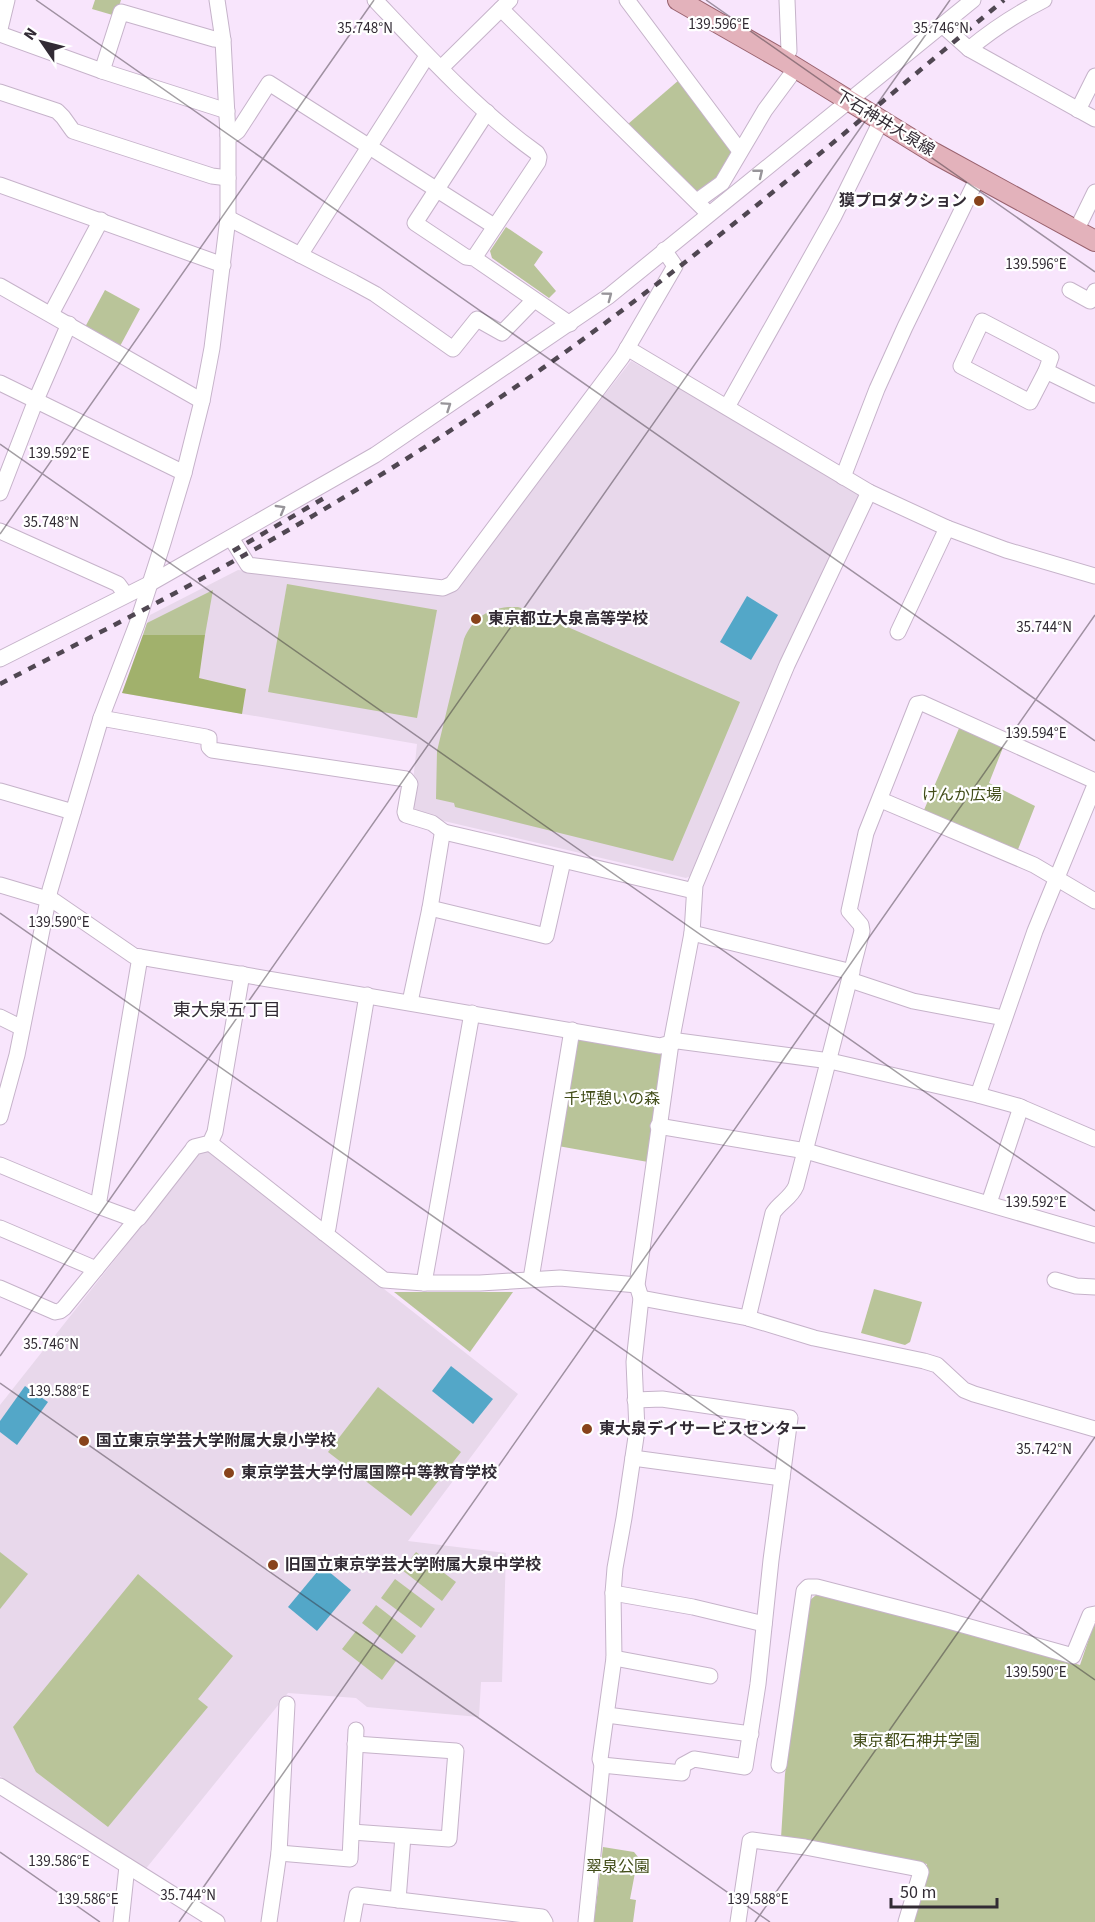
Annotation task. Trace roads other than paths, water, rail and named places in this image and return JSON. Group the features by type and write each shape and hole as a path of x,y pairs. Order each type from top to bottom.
{"main road":[{"name":"下石神井大泉線","path":"678,0 790,64 934,153 1095,241"}],"street":[{"path":"0,29 7,0"},
{"path":"0,1117 17,1055 47,898 101,718 137,624 184,473 202,400 224,265 228,218 227,111 223,40 217,0"},
{"path":"375,0 427,56 511,135 537,153 539,157 538,162 474,258"},
{"path":"627,0 740,151"},
{"path":"697,201 722,183 790,64 787,0"},
{"path":"0,660 149,584 375,455 570,324 609,296 973,0"},
{"path":"969,49 1015,14 1044,0"},
{"path":"441,68 506,5 709,213"},
{"path":"102,71 121,12 223,40"},
{"path":"942,25 969,49 1095,119"},
{"path":"0,34 102,71 227,111"},
{"path":"300,255 427,56"},
{"path":"1078,110 1095,76"},
{"path":"228,135 238,131 269,83 494,226"},
{"path":"0,92 57,111 73,131 212,176 228,178"},
{"path":"486,112 415,222 466,256 474,258 570,324"},
{"path":"727,407 819,243 881,121"},
{"path":"843,477 877,389 978,177"},
{"path":"0,185 224,265"},
{"path":"1076,231 1095,192"},
{"path":"228,218 375,294 453,349 477,319 502,333 534,300"},
{"path":"51,314 101,220"},
{"path":"231,538 248,565 448,587 627,348 675,266 664,250"},
{"path":"0,286 202,400"},
{"path":"1070,290 1090,302 1095,291"},
{"path":"982,321 1049,355 1051,359 1046,371 1030,402 961,366 982,321"},
{"path":"0,493 36,400 69,324"},
{"path":"627,348 869,492 947,528 1006,550 1095,576"},
{"path":"1046,371 1094,392"},
{"path":"0,383 184,473"},
{"path":"586,1922 602,1765 600,1759 615,1658 613,1593 615,1568 637,1430 634,1362 639,1292 658,1126 692,933 695,885 787,665 869,492"},
{"path":"898,632 947,528"},
{"path":"0,531 118,584 126,595"},
{"path":"748,1318 774,1214 794,1191 851,976 862,928 850,914 848,905 867,831 919,702 1095,783 1004,1018 978,1095"},
{"path":"101,718 206,737 209,738 209,747 212,750 406,779 410,784 406,815 432,823 444,832 694,891"},
{"path":"0,791 73,812"},
{"path":"881,800 1034,865 1095,901"},
{"path":"410,1002 444,832"},
{"path":"430,908 546,936 563,861"},
{"path":"0,885 47,898 59,904 134,956 660,1046 678,1041 830,1061 1022,1107 1095,1139"},
{"path":"692,933 851,976 913,1000 1004,1018"},
{"path":"98,1206 140,957"},
{"path":"210,1143 215,1132 242,974"},
{"path":"324,1233 328,1228 367,995"},
{"path":"424,1283 472,1013"},
{"path":"0,1017 22,1028"},
{"path":"531,1279 572,1030"},
{"path":"989,1203 1022,1107"},
{"path":"658,1126 806,1150 1095,1235"},
{"path":"0,1288 60,1311 139,1218 194,1147 210,1143"},
{"path":"210,1143 384,1280 480,1283 560,1278 639,1292 748,1318 814,1338 937,1365 964,1390 1095,1429"},
{"path":"0,1165 136,1220"},
{"path":"0,1228 96,1269"},
{"path":"1054,1280 1076,1286 1095,1287"},
{"path":"602,1765 682,1773 683,1766 694,1760 745,1767 758,1684 790,1418 662,1398 635,1400"},
{"path":"633,1458 782,1478"},
{"path":"779,1765 804,1591 808,1587 817,1587 1073,1656 1090,1615 1095,1614"},
{"path":"613,1593 693,1607 764,1624"},
{"path":"615,1658 710,1676"},
{"path":"270,1922 279,1853 287,1704"},
{"path":"607,1715 751,1734"},
{"path":"279,1853 350,1859 355,1737 456,1751 449,1839 352,1833"},
{"path":"0,1786 217,1922"},
{"path":"398,1900 403,1836"},
{"path":"738,1922 750,1841 752,1840 805,1847 919,1869 921,1872 906,1922"},
{"path":"121,1922 127,1866"},
{"path":"352,1922 357,1894 542,1917 545,1922"}],"water":[{"path":"747,596 778,615 751,660 720,642"},
{"path":"451,1366 493,1399 473,1424 432,1391"},
{"path":"25,1386 48,1402 17,1445 0,1432 0,1421"},
{"path":"322,1566 351,1590 317,1631 288,1607"}],"railway":[{"path":"0,684 176,592 290,529 422,449 508,392 609,320 724,232 1004,0"},
{"path":"233,551 326,497"}],"place":[{"name":"獏プロダクション","path":"979,201"},
{"name":"東京都立大泉高等学校","path":"476,619"},
{"name":"東大泉デイサービスセンター","path":"587,1429"},
{"name":"国立東京学芸大学附属大泉小学校","path":"84,1441"},
{"name":"東京学芸大学付属国際中等教育学校","path":"229,1473"},
{"name":"旧国立東京学芸大学附属大泉中学校","path":"273,1565"}],"district":[{"name":"東大泉五丁目","path":"227,1010"}],"park label":[{"name":"けんか広場","path":"962,795"},
{"name":"千坪憩いの森","path":"612,1099"},
{"name":"東京都石神井学園","path":"916,1741"},
{"name":"翠泉公園","path":"618,1867"}]}
